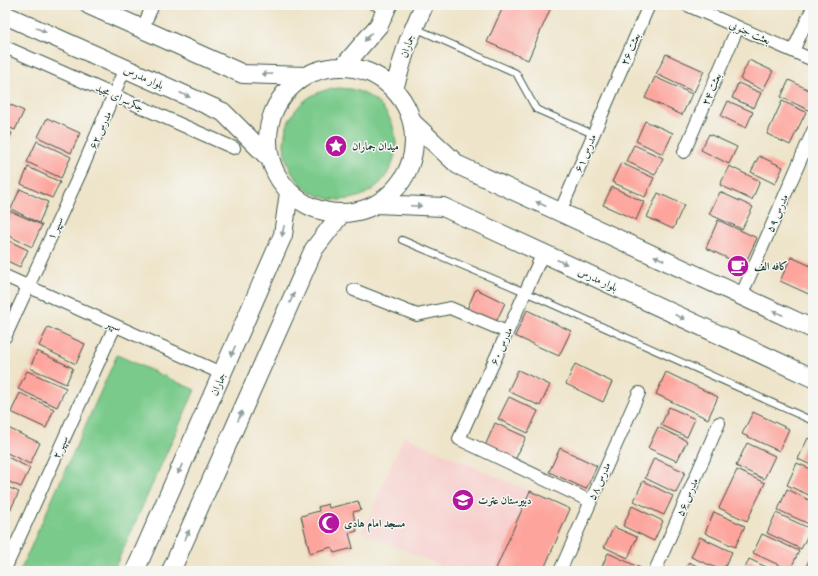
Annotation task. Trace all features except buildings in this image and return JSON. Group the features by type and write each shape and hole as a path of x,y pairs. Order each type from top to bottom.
{"main road":[{"path":"89,5 243,74 306,76"},
{"name":"جماران","path":"394,89 408,42 424,5"},
{"path":"343,67 379,25 382,7"},
{"name":"بلوار مدرس","path":"5,14 223,112 270,159"},
{"path":"343,67 362,70 379,77 394,89 406,104 412,122 414,141 412,160 404,178 393,193 377,204 360,212 341,214 322,212 310,207 288,192 277,177 270,159 268,140 270,120 278,103 290,87 306,76 324,69 343,67"},
{"path":"412,122 458,165 813,329"},
{"name":"جماران","path":"135,571 283,235 288,192"},
{"name":"بلوار مدرس","path":"377,204 443,207 813,378"},
{"path":"171,571 314,249 341,214"}],"street":[{"path":"142,29 154,5"},
{"name":"بعثت ۲۶","path":"610,94 649,5"},
{"name":"بعثت جنوبی","path":"688,5 706,9 738,27 813,60"},
{"path":"793,51 813,7"},
{"name":"بعثت ۲۴","path":"684,152 738,27"},
{"name":"جگرسرای مجید","path":"5,47 234,148"},
{"name":"مدرس ۶۲","path":"82,169 115,95 125,68"},
{"name":"مدرس ۶۱","path":"560,212 610,94"},
{"name":"مدرس ۵۹","path":"741,296 813,131"},
{"name":"سپهر ۱","path":"5,337 82,169"},
{"name":"مدرس ۶۰","path":"543,253 459,439 590,501"},
{"name":"سپهر","path":"5,276 223,374"},
{"path":"354,290 417,315 450,308 507,332"},
{"name":"سپهر ۲","path":"5,568 115,326"},
{"name":"مدرس ۵۸","path":"560,571 639,393"},
{"name":"مدرس ۵۶","path":"655,571 719,423"}],"lane":[{"path":"414,28 516,73 536,109 593,134"},
{"path":"402,240 525,292 813,421"},
{"path":"808,571 813,560"}],"shaded area":[{"name":"دبیرستان عترت","path":"404,436 570,509 543,571 452,571 362,532"}],"green space":[{"name":"میدان جماران","path":"340,88 362,92 380,104 392,122 396,144 392,166 380,184 362,196 340,200 318,196 300,184 288,166 284,144 288,122 300,104 318,92"},
{"path":"117,355 195,390 116,565 100,571 20,571"}],"place":[{"name":"میدان جماران","path":"336,146"},
{"name":"کافه الف","path":"738,266"},
{"name":"دبیرستان عترت","path":"463,500"},
{"name":"مسجد امام هادی","path":"329,523"}]}
